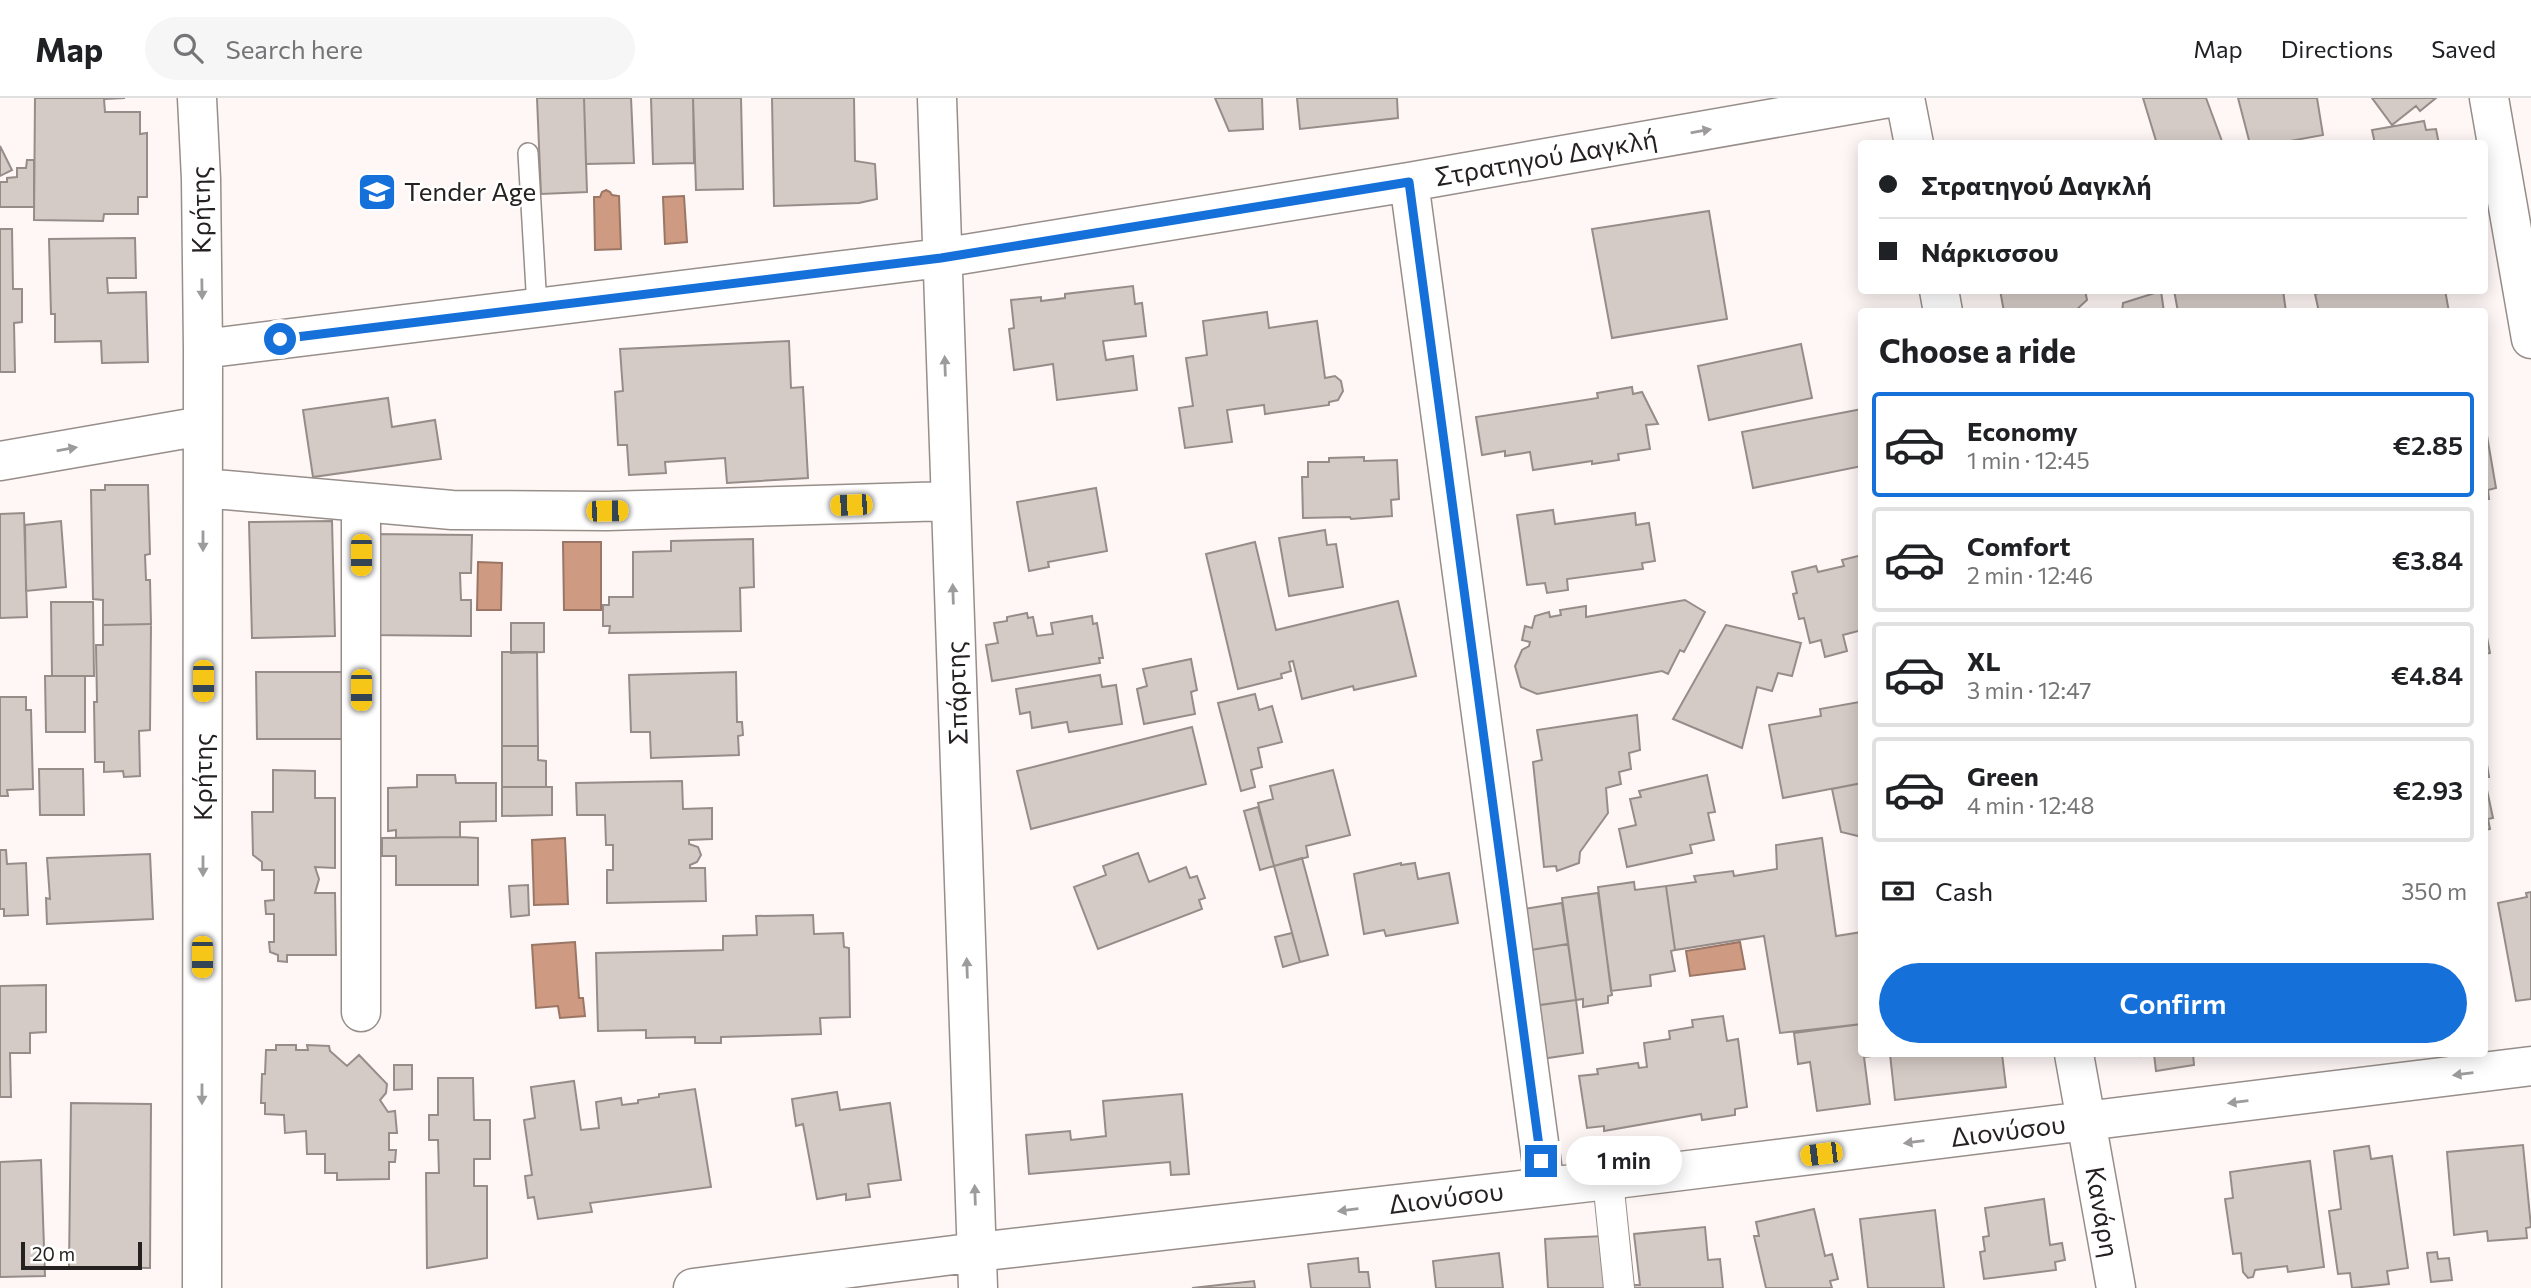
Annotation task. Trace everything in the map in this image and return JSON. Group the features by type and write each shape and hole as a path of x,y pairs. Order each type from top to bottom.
{"street":[{"name":"Κρήτης","path":"197,98 203,349 202,1288"},
{"name":"Σπάρτης","path":"937,98 977,1270"},
{"name":"Στρατηγού Δαγκλή","path":"203,349 941,258 1409,182 1889,98"},
{"path":"1905,98 1912,140"},
{"path":"2489,98 2531,339"},
{"path":"1409,182 1545,1187"},
{"path":"0,461 202,426"},
{"path":"203,488 452,510 607,511 950,501"},
{"path":"360,502 361,1012"},
{"name":"Κανάρη","path":"2075,1057 2116,1288"},
{"name":"Διονύσου","path":"693,1288 977,1270 1545,1187 2531,1066"},
{"path":"1608,1180 1619,1288"}],"lane":[{"path":"528,153 537,307"}],"shaded area":[{"path":"606,190 619,196 621,249 595,250 594,197 600,197"},
{"path":"684,196 687,242 665,244 663,197"},
{"path":"563,542 601,542 601,610 564,610"},
{"path":"478,562 502,563 501,610 477,610"},
{"path":"565,838 568,904 534,905 532,840"},
{"path":"575,942 579,998 583,998 585,1016 560,1018 558,1006 536,1008 532,945"},
{"path":"1740,942 1745,969 1690,976 1686,951"}],"building":[{"path":"35,98 125,98 104,99 105,112 140,112 140,134 147,133 147,197 138,197 138,214 104,214 103,221 34,220"},
{"path":"537,98 584,98 587,192 541,194"},
{"path":"584,98 631,98 634,163 586,164"},
{"path":"651,98 693,98 694,163 653,164"},
{"path":"693,98 741,98 743,189 696,190"},
{"path":"772,98 854,98 855,161 875,164 877,199 859,203 774,206"},
{"path":"1215,98 1262,98 1263,129 1229,131"},
{"path":"1297,98 1397,98 1398,118 1300,129"},
{"path":"2143,98 2206,98 2222,140 2156,140"},
{"path":"2238,98 2317,98 2323,135 2295,140 2249,140"},
{"path":"2372,98 2436,98 2420,111 2416,106 2392,125"},
{"path":"2424,121 2426,130 2436,129 2438,140 2374,140 2372,130"},
{"path":"0,146 12,170 0,176"},
{"path":"27,160 34,160 34,207 0,207 0,182 17,177 17,168 26,168"},
{"path":"1709,211 1727,319 1612,338 1592,229"},
{"path":"0,229 12,229 13,289 22,289 22,322 14,323 15,372 0,372"},
{"path":"135,238 136,278 107,278 108,293 146,292 148,362 102,363 101,341 55,342 55,314 51,314 49,239"},
{"path":"1133,286 1135,304 1142,303 1146,336 1103,341 1106,360 1133,356 1137,390 1057,400 1053,364 1014,370 1009,329 1014,328 1011,300 1041,297 1041,301 1065,298 1065,294"},
{"path":"2001,294 2086,294 2087,300 2078,308 2003,308"},
{"path":"2152,294 2161,294 2163,308 2122,308 2123,303"},
{"path":"2175,294 2284,294 2285,308 2177,308"},
{"path":"2315,294 2446,294 2448,308 2318,308"},
{"path":"1267,312 1269,328 1317,321 1325,378 1335,376 1341,381 1343,391 1338,400 1329,402 1329,405 1265,414 1264,405 1227,410 1232,442 1185,448 1179,408 1193,406 1186,358 1207,355 1203,321"},
{"path":"789,341 791,388 803,387 808,478 727,483 725,458 665,462 666,473 629,475 627,445 618,445 615,392 623,391 620,349"},
{"path":"1801,344 1812,398 1709,420 1698,366"},
{"path":"1632,387 1633,394 1642,392 1658,424 1646,425 1650,449 1618,454 1619,460 1592,464 1592,461 1533,470 1530,452 1505,456 1505,451 1482,455 1476,417 1598,398 1597,393"},
{"path":"388,398 392,427 435,420 441,459 313,477 303,410"},
{"path":"1858,410 1858,467 1753,488 1742,432"},
{"path":"2488,441 2496,488 2488,490"},
{"path":"1364,457 1364,461 1397,460 1399,499 1391,500 1392,516 1303,518 1302,477 1308,477 1308,462 1329,462 1329,458"},
{"path":"105,485 148,485 150,554 145,555 146,580 150,580 151,624 103,625 103,600 93,599 91,490 105,490"},
{"path":"1096,488 1107,551 1048,562 1049,567 1029,571 1017,502"},
{"path":"1553,510 1555,524 1635,513 1636,525 1649,523 1655,561 1642,563 1643,569 1567,579 1568,590 1547,593 1545,583 1527,585 1517,515"},
{"path":"24,513 27,617 0,618 0,514"},
{"path":"61,521 66,587 26,591 25,525"},
{"path":"332,521 335,636 252,638 249,522"},
{"path":"1325,530 1327,545 1336,544 1343,587 1289,596 1279,538"},
{"path":"370,534 472,535 471,573 460,573 461,600 471,600 471,636 369,635"},
{"path":"753,539 754,587 740,588 741,631 609,633 610,626 603,626 603,605 609,605 609,597 633,597 633,552 671,551 671,541"},
{"path":"1255,542 1276,630 1398,601 1416,676 1354,690 1353,686 1302,699 1293,661 1289,662 1291,671 1281,674 1282,678 1238,689 1206,554"},
{"path":"1858,556 1858,631 1843,635 1847,651 1825,657 1821,640 1810,643 1804,618 1799,619 1793,594 1797,593 1792,572 1816,566 1818,572 1844,566 1842,560"},
{"path":"1685,600 1705,612 1684,652 1680,650 1668,674 1662,671 1537,694 1521,687 1515,666 1522,650 1529,646 1530,642 1522,640 1525,626 1532,628 1535,616 1549,612 1550,617 1561,615 1560,610 1586,606 1586,617"},
{"path":"51,602 93,602 94,676 52,676"},
{"path":"1027,613 1028,618 1033,617 1037,636 1053,634 1051,623 1092,616 1093,624 1097,623 1103,658 1099,658 1100,663 992,681 986,645 998,643 994,623"},
{"path":"511,623 544,623 544,652 511,653"},
{"path":"151,624 150,730 139,731 140,776 124,777 123,771 104,772 104,762 95,762 96,645 103,645 103,625"},
{"path":"1726,625 1801,643 1792,676 1778,673 1772,691 1757,687 1742,748 1673,719"},
{"path":"502,652 537,652 538,746 502,746"},
{"path":"1191,659 1197,690 1191,692 1195,714 1144,724 1137,689 1147,686 1143,669"},
{"path":"256,672 343,672 344,739 257,739"},
{"path":"736,672 737,722 742,722 743,735 738,736 739,755 651,758 650,732 631,732 629,675"},
{"path":"1100,675 1102,687 1116,685 1122,724 1069,732 1067,722 1032,728 1030,712 1020,714 1016,689"},
{"path":"45,676 85,676 85,732 46,732"},
{"path":"1255,694 1259,710 1272,706 1282,742 1258,748 1262,767 1251,770 1255,787 1241,791 1218,703"},
{"path":"0,697 26,697 26,710 31,710 33,789 7,790 8,796 0,796"},
{"path":"1858,702 1858,784 1783,798 1769,725 1821,716 1820,709"},
{"path":"1637,715 1640,750 1629,753 1631,769 1619,772 1621,784 1606,788 1608,813 1580,852 1579,863 1557,871 1556,866 1544,867 1533,762 1542,760 1537,730"},
{"path":"1192,727 1206,784 1031,829 1017,771"},
{"path":"502,746 538,746 538,760 546,761 546,787 502,787"},
{"path":"39,769 83,769 84,815 40,815"},
{"path":"273,770 315,771 315,798 335,798 335,868 315,867 319,879 315,893 335,893 336,955 287,955 287,962 278,961 278,955 270,952 269,942 274,942 274,914 266,914 265,901 274,900 274,870 262,870 262,862 253,855 252,812 273,812"},
{"path":"1333,770 1350,835 1306,846 1308,857 1274,866 1258,803 1273,799 1270,786"},
{"path":"417,775 455,775 456,783 496,783 496,821 460,822 460,837 396,838 396,830 388,831 388,788 417,787"},
{"path":"1707,775 1715,812 1708,813 1714,840 1690,845 1692,853 1627,867 1619,829 1636,825 1630,799 1641,797 1639,791"},
{"path":"682,781 683,809 712,808 712,839 689,840 689,844 698,847 701,855 690,868 705,868 706,901 607,903 607,870 613,870 613,845 606,845 605,815 577,815 576,783"},
{"path":"1858,784 1858,836 1841,832 1832,789"},
{"path":"502,787 552,787 552,815 502,816"},
{"path":"2488,795 2493,818 2488,819"},
{"path":"1258,807 1274,866 1260,870 1244,811"},
{"path":"382,838 478,838 478,885 396,885 396,856 382,856"},
{"path":"1822,838 1836,936 1858,933 1858,1024 1780,1033 1764,936 1675,950 1666,886 1696,882 1694,876 1733,871 1734,876 1777,869 1776,845"},
{"path":"0,850 6,850 7,864 26,863 28,915 4,916 4,909 0,909"},
{"path":"1138,853 1149,882 1186,867 1190,878 1197,876 1205,898 1199,900 1202,909 1098,949 1074,887 1106,875 1103,866"},
{"path":"150,854 153,919 47,924 46,898 50,899 47,858"},
{"path":"1302,858 1328,955 1300,962 1274,866"},
{"path":"1401,863 1415,863 1418,879 1449,873 1458,923 1386,936 1384,930 1364,934 1354,874"},
{"path":"1634,882 1635,890 1666,886 1675,950 1671,951 1675,971 1650,975 1651,986 1611,991 1598,887"},
{"path":"528,885 529,915 511,917 509,886"},
{"path":"2531,892 2531,999 2516,1001 2498,903 2527,897 2526,893"},
{"path":"1598,893 1612,995 1608,996 1608,1003 1583,1007 1583,999 1576,1000 1562,898"},
{"path":"1562,903 1568,944 1524,951 1518,910"},
{"path":"813,915 814,934 843,933 844,947 849,948 850,1017 820,1018 821,1034 721,1037 721,1043 695,1043 695,1037 646,1038 646,1030 598,1031 596,953 723,950 723,936 757,935 756,916"},
{"path":"1292,933 1300,962 1283,967 1275,937"},
{"path":"1568,944 1576,1000 1539,1005 1531,950"},
{"path":"46,985 46,1032 30,1033 30,1053 10,1053 11,1097 0,1097 0,986"},
{"path":"1576,1000 1583,1053 1541,1059 1534,1006"},
{"path":"1723,1016 1727,1041 1738,1039 1747,1107 1735,1109 1735,1115 1702,1120 1701,1114 1604,1131 1604,1126 1587,1128 1579,1076 1598,1074 1597,1069 1638,1063 1639,1068 1647,1067 1644,1043 1670,1039 1669,1031 1693,1027 1692,1020"},
{"path":"1858,1025 1858,1057 1864,1057 1870,1104 1817,1111 1810,1062 1798,1064 1794,1033"},
{"path":"276,1045 296,1045 296,1050 308,1050 307,1045 329,1046 330,1051 347,1066 359,1055 387,1084 386,1093 380,1100 388,1112 395,1111 397,1133 389,1133 389,1150 396,1150 395,1162 389,1162 389,1179 337,1180 337,1173 325,1173 325,1154 307,1154 306,1131 285,1133 284,1115 265,1114 265,1103 261,1103 262,1074 265,1074 266,1050 276,1050"},
{"path":"1890,1057 2002,1057 2006,1087 1895,1100"},
{"path":"2154,1057 2193,1057 2194,1065 2156,1071"},
{"path":"394,1065 412,1065 412,1089 394,1090"},
{"path":"438,1078 473,1078 474,1120 490,1120 490,1159 474,1159 474,1186 487,1186 487,1258 427,1268 426,1173 439,1173 438,1140 429,1140 429,1115 438,1115"},
{"path":"574,1081 581,1130 599,1128 596,1102 621,1098 622,1105 638,1103 638,1100 659,1097 659,1094 695,1089 711,1187 590,1203 592,1212 538,1219 534,1197 528,1198 525,1176 532,1175 524,1120 535,1118 531,1087"},
{"path":"837,1092 840,1110 890,1103 901,1180 868,1184 870,1197 846,1200 846,1194 817,1199 803,1124 796,1126 792,1099"},
{"path":"1182,1094 1189,1174 1171,1175 1170,1162 1029,1174 1026,1135 1070,1131 1071,1140 1106,1136 1103,1101"},
{"path":"71,1103 151,1104 150,1268 69,1267"},
{"path":"2523,1145 2531,1227 2526,1228 2527,1238 2488,1241 2487,1231 2454,1235 2447,1152"},
{"path":"2369,1146 2371,1159 2392,1156 2408,1268 2387,1271 2389,1284 2352,1288 2350,1273 2338,1274 2329,1211 2341,1209 2334,1151"},
{"path":"41,1160 45,1276 0,1277 0,1162"},
{"path":"2310,1161 2324,1267 2288,1272 2287,1266 2255,1270 2253,1277 2248,1278 2243,1272 2241,1253 2233,1254 2225,1199 2233,1198 2230,1172"},
{"path":"2044,1199 2050,1245 2062,1243 2065,1260 2055,1262 2056,1270 1984,1279 1980,1252 1985,1251 1983,1237 1989,1236 1985,1208"},
{"path":"1814,1209 1825,1256 1832,1254 1838,1279 1830,1281 1832,1288 1766,1288 1754,1236 1759,1236 1756,1222"},
{"path":"1935,1210 1944,1288 1868,1288 1860,1219"},
{"path":"1705,1227 1708,1260 1720,1259 1723,1288 1631,1288 1631,1285 1640,1285 1634,1234"},
{"path":"1603,1236 1607,1288 1548,1288 1545,1239"},
{"path":"2437,1252 2438,1259 2449,1258 2452,1280 2431,1282 2427,1253"},
{"path":"1499,1253 1503,1288 1436,1288 1433,1261"},
{"path":"1358,1258 1359,1272 1368,1272 1370,1288 1311,1288 1308,1264"},
{"path":"1254,1281 1255,1288 1192,1288"}],"place":[{"name":"Tender Age","path":"377,192"}],"route":[{"path":"280,339 941,258 1409,182 1541,1161"}]}
